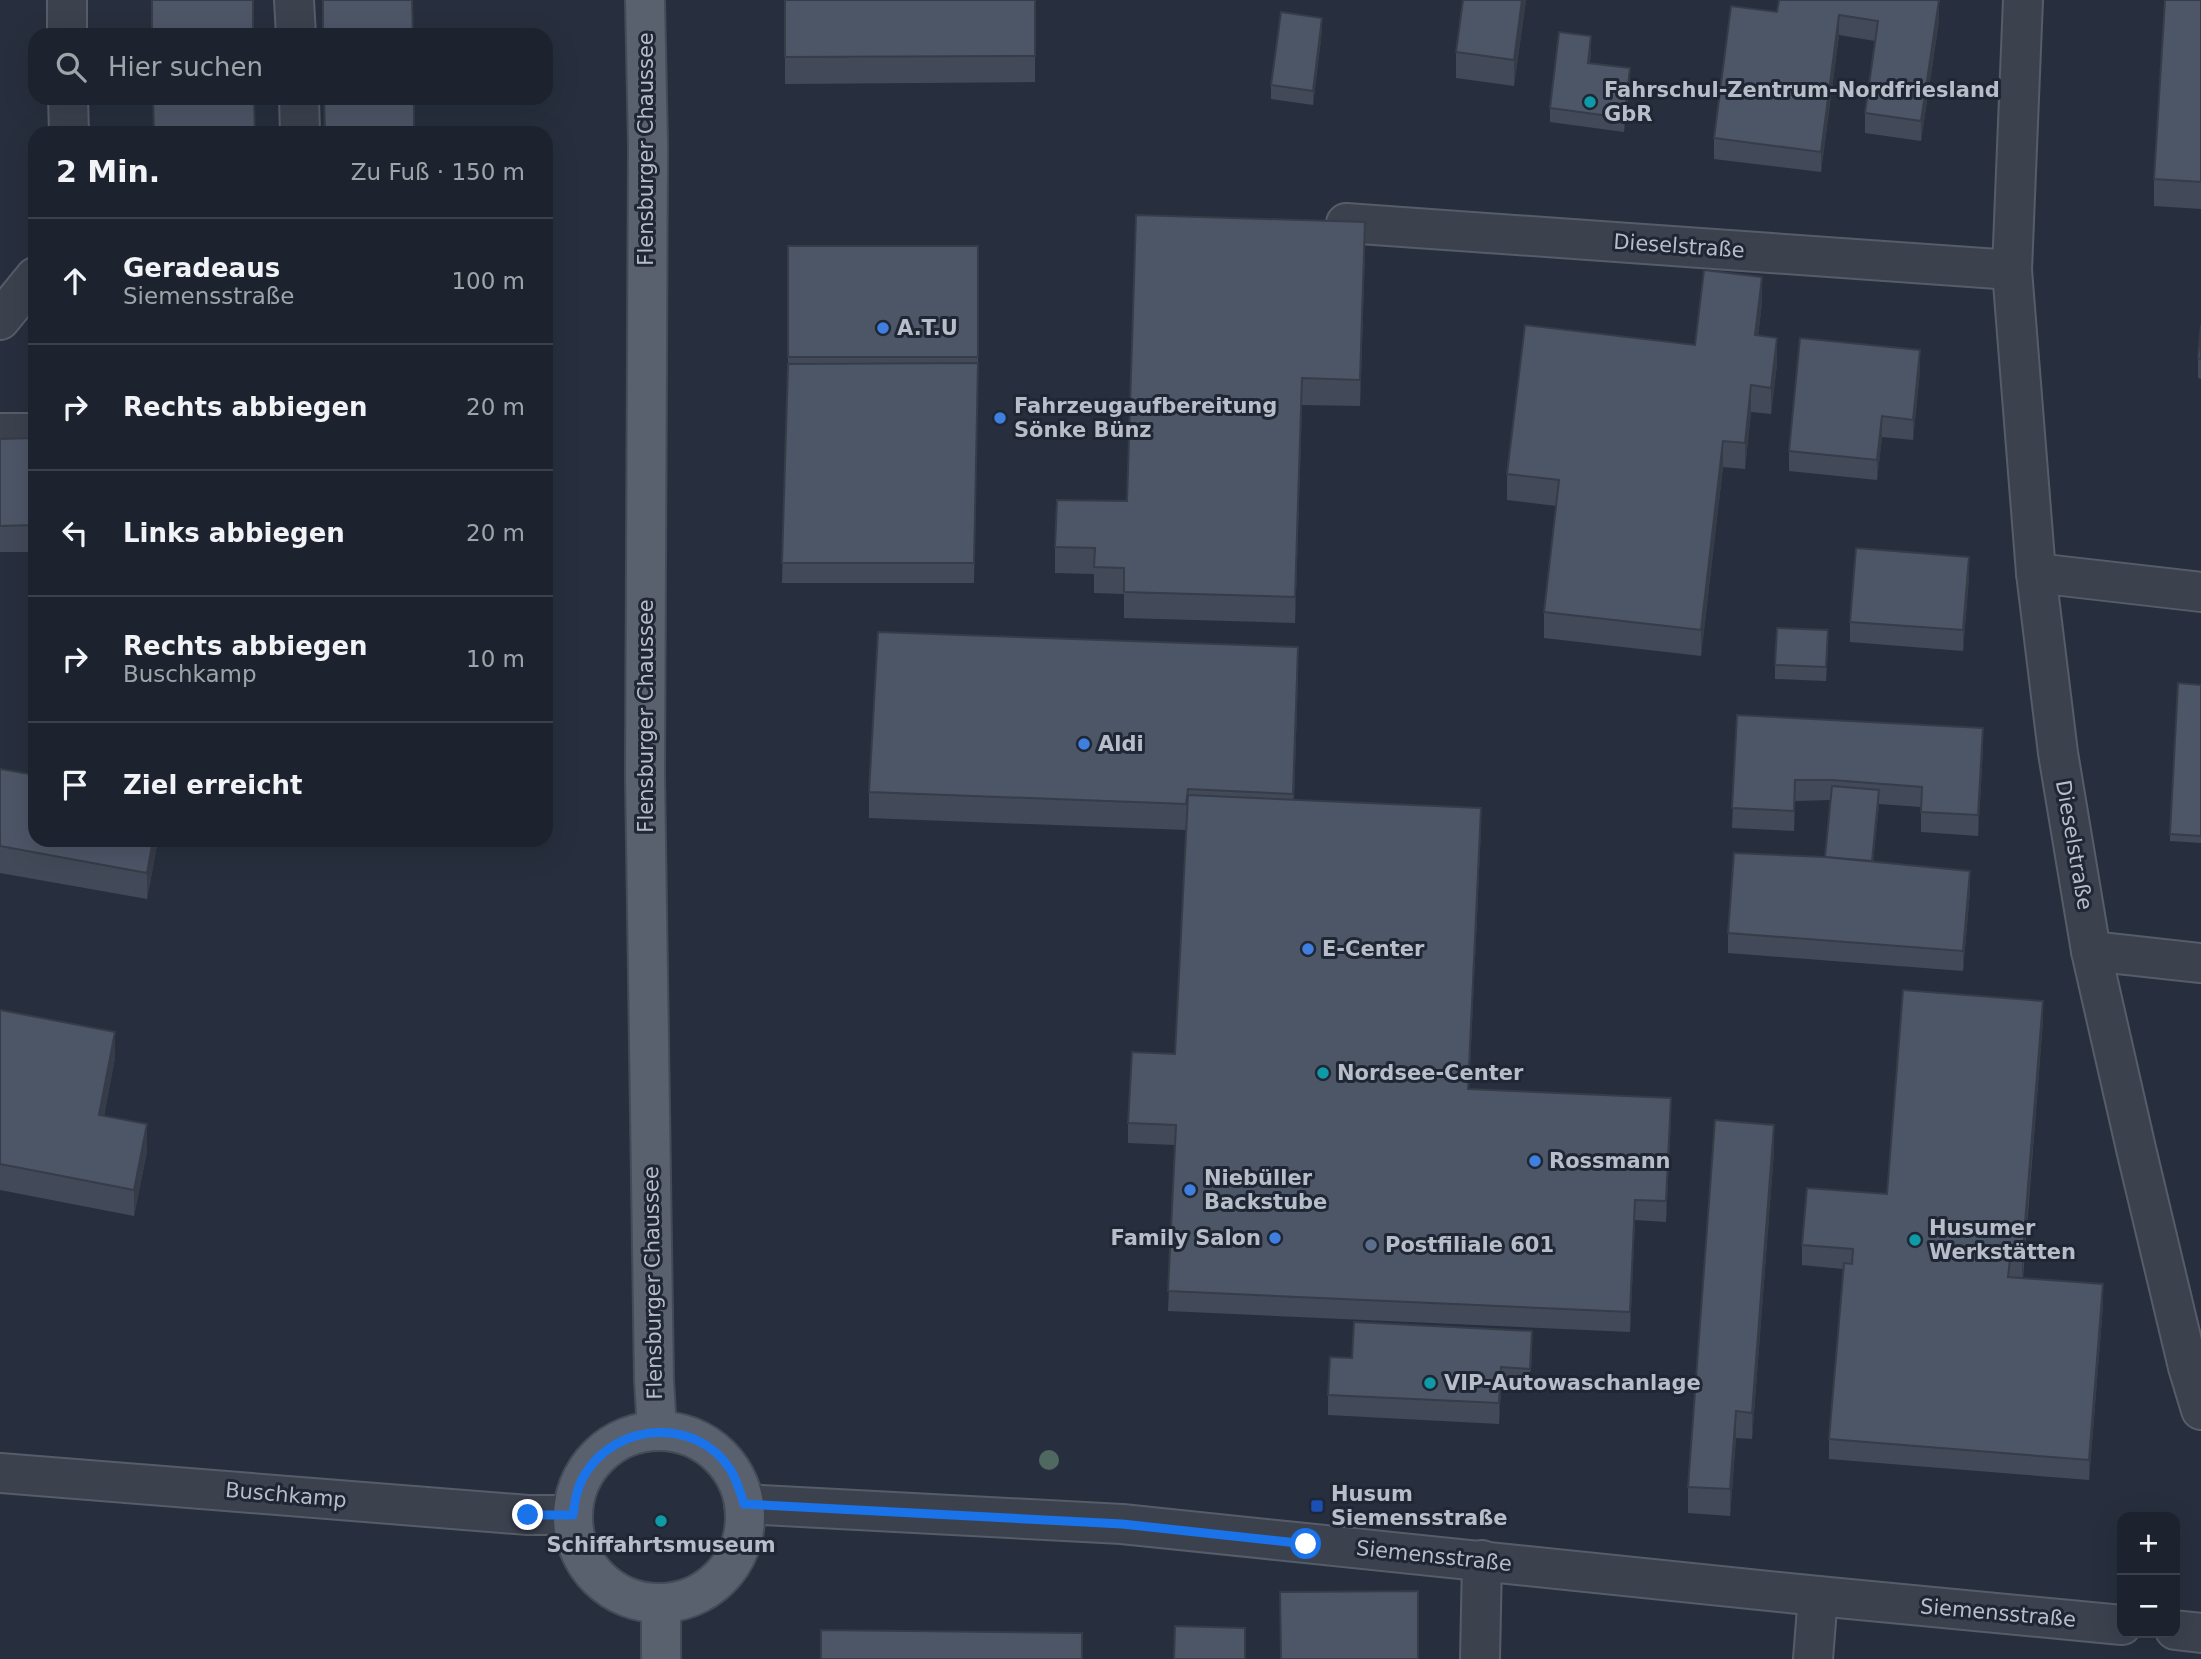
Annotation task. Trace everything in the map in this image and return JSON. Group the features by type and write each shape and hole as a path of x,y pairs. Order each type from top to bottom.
{"main road":[{"name":"Flensburger Chaussee","path":"645,0 648,146 645,775 657,1431"},
{"path":"657,1431 686,1435 703,1444 719,1455 730,1469 744,1504 745,1525 737,1553 723,1574 708,1588 689,1598 661,1603 622,1595 605,1584 588,1567 576,1540 573,1515 576,1494 584,1475 595,1459 610,1446 632,1436 657,1431"},
{"path":"661,1603 661,1659"}],"street":[{"path":"67,0 67,28"},
{"path":"294,0 296,28"},
{"name":"Dieselstraße","path":"2023,0 2012,270 2036,573 2058,753 2091,951 2188,1367 2201,1410"},
{"path":"68,105 69,126"},
{"path":"299,105 300,126"},
{"name":"Dieselstraße","path":"1346,223 2012,270"},
{"path":"0,320 28,286"},
{"path":"0,433 28,433"},
{"path":"2036,573 2201,592"},
{"path":"2091,951 2201,963"},
{"name":"Buschkamp","path":"0,1473 528,1515 573,1515"},
{"name":"Siemensstraße","path":"744,1504 1122,1524 2117,1625"},
{"path":"1480,1659 1482,1560"},
{"path":"1814,1659 1818,1596"},
{"path":"2180,1631 2201,1633"}],"building":[{"path":"152,0 253,0 253,28 152,28"},
{"path":"323,0 412,0 413,28 323,28"},
{"path":"785,0 1035,0 1035,56 785,57"},
{"path":"1463,0 1522,0 1514,60 1456,52"},
{"path":"1779,0 1939,0 1921,121 1865,113 1878,21 1839,15 1821,152 1714,138 1731,6 1777,12"},
{"path":"2165,0 2201,0 2201,182 2154,179"},
{"path":"1281,12 1322,18 1313,91 1271,85"},
{"name":"Fahrschul-Zentrum-Nordfriesland GbR","path":"1559,32 1591,36 1588,63 1630,68 1624,118 1550,108"},
{"path":"153,105 254,105 255,126 154,126"},
{"path":"324,105 414,105 414,126 325,126"},
{"path":"1136,215 1365,222 1360,380 1302,378 1295,597 1124,592 1124,568 1094,567 1095,548 1055,547 1057,500 1127,501"},
{"name":"A.T.U","path":"788,246 978,246 978,357 788,357"},
{"path":"1704,270 1762,277 1755,335 1777,338 1771,388 1751,385 1745,443 1723,441 1701,630 1544,612 1559,480 1507,474 1525,325 1695,345"},
{"path":"2201,325 2201,359 2198,358"},
{"path":"1800,338 1920,350 1913,420 1882,416 1877,460 1789,451"},
{"path":"978,363 974,563 782,563 788,364"},
{"path":"28,438 28,525 0,526 0,439"},
{"path":"1856,548 1969,557 1963,630 1850,622"},
{"path":"1777,628 1828,630 1826,667 1775,665"},
{"name":"Aldi","path":"878,632 1298,647 1293,794 1188,789 1186,804 869,792"},
{"path":"2178,683 2201,685 2201,836 2170,834"},
{"path":"1737,715 1983,728 1978,815 1921,812 1922,787 1832,780 1795,780 1794,811 1732,808"},
{"path":"0,769 28,774 28,847 152,847 147,873 0,846"},
{"path":"1832,786 1879,790 1872,861 1825,857"},
{"name":"Nordsee-Center","path":"1188,795 1481,808 1468,1089 1671,1098 1666,1201 1635,1200 1630,1312 1168,1291 1176,1125 1128,1123 1132,1052 1175,1054"},
{"path":"1734,853 1824,857 1970,871 1963,951 1728,933"},
{"name":"Husumer Werkstätten","path":"1903,990 2043,1001 2022,1260 2010,1259 2008,1277 2103,1284 2089,1460 1829,1439 1844,1263 1852,1264 1853,1249 1802,1245 1807,1188 1887,1194"},
{"path":"0,1010 115,1032 99,1115 147,1124 134,1190 0,1164"},
{"path":"1715,1120 1774,1125 1752,1413 1736,1411 1730,1489 1688,1487"},
{"name":"VIP-Autowaschanlage","path":"1354,1322 1532,1331 1530,1369 1501,1367 1499,1403 1328,1395 1330,1357 1352,1358"},
{"path":"1418,1591 1418,1659 1281,1659 1280,1592"},
{"path":"1175,1626 1245,1628 1245,1659 1174,1659"},
{"path":"821,1630 1082,1633 1082,1659 821,1659"}],"place":[{"name":"Fahrschul-Zentrum-Nordfriesland GbR","path":"1590,102"},
{"name":"A.T.U","path":"883,328"},
{"name":"Fahrzeugaufbereitung Sönke Bünz","path":"1000,418"},
{"name":"Aldi","path":"1084,744"},
{"name":"E-Center","path":"1308,949"},
{"name":"Nordsee-Center","path":"1323,1073"},
{"name":"Rossmann","path":"1535,1161"},
{"name":"Niebüller Backstube","path":"1190,1190"},
{"name":"Family Salon","path":"1275,1238"},
{"name":"Husumer Werkstätten","path":"1915,1240"},
{"name":"Postfiliale 601","path":"1371,1245"},
{"name":"VIP-Autowaschanlage","path":"1430,1383"},
{"name":"Husum Siemensstraße","path":"1317,1506"},
{"name":"Schiffahrtsmuseum","path":"661,1521"}],"route":[{"path":"528,1515 573,1515 576,1494 595,1459 610,1446 632,1436 657,1431 686,1435 719,1455 738,1484 744,1504 1122,1524 1306,1544"}]}
